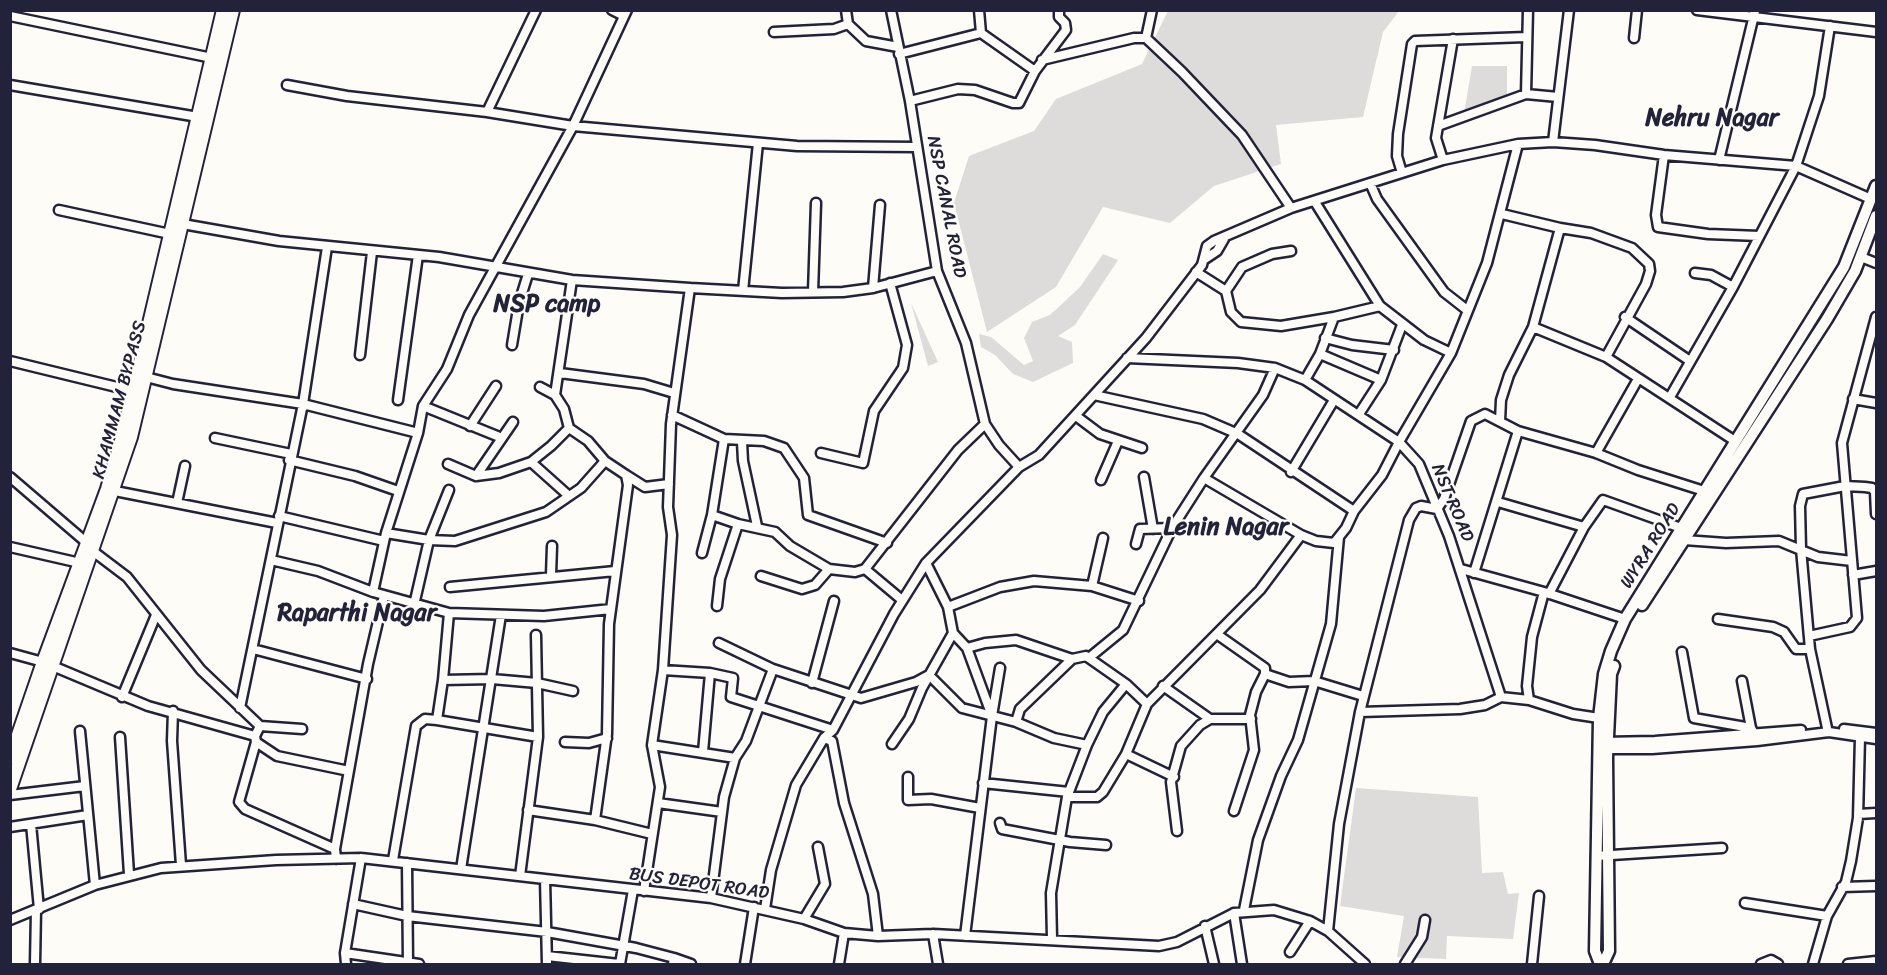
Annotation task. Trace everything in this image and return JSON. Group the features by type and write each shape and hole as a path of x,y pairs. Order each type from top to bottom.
{"highway":[{"name":"KHAMMAM BYPASS","path":"10,789 80,563 91,547 110,478 175,227 214,63 223,10"},
{"name":"KHAMMAM BYPASS","path":"10,758 91,547 115,491 146,377 198,117 233,10"}],"main road":[{"name":"WYRA ROAD","path":"1601,964 1595,951 1602,854 1604,745 1611,674 1617,655 1634,617 1682,528 1844,267 1874,200 1876,186"},
{"name":"WYRA ROAD","path":"1604,745 1599,718 1604,674 1625,619 1684,540 1827,319 1861,256 1876,216"}],"street":[{"path":"487,112 536,10"},
{"path":"373,592 385,537 418,433 423,406 447,369 469,315 573,126 626,13 612,10"},
{"path":"846,10 848,24 867,40 899,50 981,33 1035,71"},
{"name":"NSP CANAL ROAD","path":"891,10 910,101 937,271 966,343 986,424 999,445 1019,467"},
{"path":"979,10 981,33"},
{"path":"910,101 958,89 975,90 1019,103 1042,60 1066,30 1065,23 1059,17 1059,10"},
{"path":"1146,38 1152,10"},
{"path":"1526,94 1528,10"},
{"path":"1553,142 1569,10"},
{"path":"1634,38 1637,10"},
{"path":"1697,10 1755,13 1876,32"},
{"path":"1719,160 1755,13"},
{"path":"10,16 214,63"},
{"path":"774,32 834,29 848,24"},
{"path":"1670,397 1796,166 1819,96 1830,26"},
{"path":"1402,173 1397,156 1398,134 1412,44 1419,39 1526,37"},
{"path":"1042,60 1134,38 1146,38 1242,135 1291,208"},
{"path":"1443,160 1436,138 1453,39"},
{"path":"10,85 198,117"},
{"path":"287,85 347,96 487,112 573,126 797,146 917,147"},
{"path":"1438,126 1526,94 1558,97"},
{"path":"765,909 771,870 796,785 824,738 834,730 902,600 926,563 1019,467 1039,455 1146,338 1205,259 1207,246 1291,208 1443,160 1518,144 1553,142 1664,155 1796,166 1874,200"},
{"path":"743,291 758,143"},
{"path":"1204,478 1301,535 1316,541 1334,543 1353,511 1382,475 1398,442 1451,353 1486,263 1502,214 1518,144"},
{"path":"1664,155 1656,215 1658,227 1708,234 1759,236"},
{"path":"1370,183 1377,199 1444,292 1467,310"},
{"path":"1315,202 1380,306 1424,340 1451,353"},
{"path":"813,292 816,203"},
{"path":"873,288 880,205"},
{"path":"59,210 327,247 418,255 572,280 743,291 813,292 873,288 937,271"},
{"path":"1502,214 1591,233 1632,248 1644,256 1649,264 1649,275 1606,357"},
{"path":"1500,421 1501,400 1509,375 1533,327 1560,228"},
{"path":"240,708 254,650 290,457 303,404 327,247"},
{"path":"1226,291 1242,267 1272,254 1292,251"},
{"path":"360,355 372,252"},
{"path":"398,400 418,255"},
{"path":"1861,256 1876,263"},
{"path":"1196,272 1226,291 1231,312 1240,322 1281,326 1380,306"},
{"path":"1695,273 1711,275 1732,287"},
{"path":"512,345 519,303 528,274"},
{"path":"555,395 572,280"},
{"path":"821,453 863,464 874,411 903,368 907,345 890,283"},
{"path":"644,891 660,787 652,745 663,670 672,535 668,507 672,415 690,288"},
{"path":"1305,381 1320,354 1334,316"},
{"path":"1626,317 1689,362"},
{"path":"1809,636 1850,627 1855,621 1842,443 1876,317"},
{"path":"1359,414 1381,380 1402,325"},
{"path":"1533,327 1606,357 1735,441"},
{"path":"1325,338 1352,345 1394,350"},
{"path":"1320,354 1381,380"},
{"name":"NST ROAD","path":"1127,357 1239,363 1275,368 1305,381 1359,414 1398,442 1419,464 1461,569 1501,697"},
{"path":"10,361 133,391"},
{"path":"967,648 985,643 1016,640 1072,659 1090,657 1123,630 1139,601 1172,528 1204,478 1238,434 1263,395 1275,368"},
{"path":"560,373 644,384 674,393"},
{"path":"146,377 173,384 303,404 418,433"},
{"path":"1596,453 1638,379"},
{"path":"470,426 496,386"},
{"path":"540,387 555,395 564,409 569,428 588,441 605,461 645,487 669,484"},
{"path":"1094,395 1203,419 1238,434 1291,472 1353,511"},
{"path":"1853,399 1876,403"},
{"path":"1291,472 1334,400"},
{"path":"423,406 502,438"},
{"path":"1328,931 1339,824 1359,712 1412,513 1421,506 1437,509 1450,487 1471,421 1485,414 1518,431 1596,453 1638,470 1704,491"},
{"path":"672,415 724,440 764,441 784,448 804,478 808,515 887,543"},
{"path":"1076,416 1100,434 1142,448"},
{"path":"476,476 513,423"},
{"path":"712,515 738,524 757,526 775,532 790,546 829,569 855,572 865,569 951,458 986,424"},
{"path":"448,464 476,476 499,473 531,462 569,428"},
{"path":"1474,573 1498,502 1518,431"},
{"path":"215,438 290,457 398,491"},
{"path":"702,553 712,515 724,440"},
{"path":"1101,480 1118,441"},
{"path":"742,442 743,461 757,526"},
{"path":"115,491 385,537 455,541 546,512 581,488 605,461"},
{"path":"531,462 569,496"},
{"path":"177,503 184,466"},
{"path":"595,820 607,738 611,609 628,485 626,475"},
{"path":"1144,477 1153,529"},
{"path":"11,479 127,577 201,669 260,726 302,729"},
{"path":"1827,728 1810,649 1801,549 1800,506 1803,494 1845,486 1872,488 1876,514"},
{"path":"414,605 429,540 449,490"},
{"path":"1529,700 1527,686 1533,636 1547,593 1584,527 1603,500 1682,528"},
{"path":"1498,502 1584,527"},
{"path":"717,606 720,579 738,524"},
{"path":"1136,544 1140,529 1172,528"},
{"path":"983,783 1097,797 1126,754 1147,704 1192,656 1218,635 1260,590 1301,535"},
{"path":"1244,910 1258,840 1281,776 1298,740 1331,624 1339,536"},
{"path":"1092,586 1103,538"},
{"path":"1684,540 1700,543 1779,541 1818,557 1852,561"},
{"path":"551,575 552,546"},
{"path":"10,547 80,563"},
{"path":"271,560 318,571 384,596 449,613 544,616 611,609"},
{"path":"926,563 948,607 953,633 967,648 992,716"},
{"path":"760,576 802,589 815,585 829,569"},
{"path":"865,569 902,600"},
{"path":"1461,569 1547,593 1625,619"},
{"path":"450,587 551,575 615,571"},
{"path":"1853,575 1876,571"},
{"path":"948,607 1000,587 1026,582 1092,586 1139,601"},
{"path":"336,860 335,849 368,664 384,596"},
{"path":"812,683 834,601"},
{"path":"437,720 449,613"},
{"path":"122,697 156,615"},
{"path":"461,869 501,615"},
{"path":"1718,619 1773,627 1784,632 1796,649 1810,649"},
{"path":"892,744 909,719 929,675 953,633"},
{"path":"520,876 538,737 536,635"},
{"path":"1218,635 1264,668 1265,674 1256,692 1251,719 1254,750 1234,811"},
{"path":"718,643 773,669 861,698 916,682 929,675"},
{"path":"254,650 367,679"},
{"path":"1682,652 1694,718 1753,731"},
{"path":"10,653 48,663 122,697 173,711 255,739 277,756 349,771"},
{"path":"1090,657 1126,684 1147,704"},
{"path":"1016,722 1020,709 1072,659"},
{"path":"965,936 983,783 1000,668"},
{"path":"711,898 722,812 735,758 746,741 773,669"},
{"path":"663,670 710,673 733,678 731,697 834,730"},
{"path":"703,752 710,673"},
{"path":"1265,674 1289,682 1314,681 1364,696"},
{"path":"929,675 962,708 1016,722 1064,742 1086,745"},
{"path":"443,680 492,679 537,683 573,691"},
{"path":"1742,681 1753,731"},
{"path":"1052,939 1051,893 1068,794 1086,745 1103,712 1126,684"},
{"path":"1163,686 1210,719"},
{"path":"1359,712 1460,709 1485,705 1501,697 1529,700 1573,714 1599,718"},
{"path":"173,711 172,741 181,865"},
{"path":"393,860 416,726 425,719 437,720 484,730 538,737"},
{"path":"1177,831 1171,782 1181,746 1200,724 1210,719 1251,719"},
{"path":"260,726 239,802 245,808 335,849"},
{"path":"1604,745 1753,731 1827,728 1876,733"},
{"path":"80,731 95,885"},
{"path":"1604,745 1758,741 1829,732 1876,739"},
{"path":"120,737 129,874"},
{"path":"1813,964 1827,915 1844,884 1851,861 1858,814 1860,737"},
{"path":"565,742 589,743 607,738"},
{"path":"824,738 832,741 844,803 873,894 878,936"},
{"path":"652,745 735,758"},
{"path":"1126,754 1174,777"},
{"path":"908,777 908,800 931,799 980,808"},
{"path":"10,795 85,786"},
{"path":"658,803 722,812"},
{"path":"528,810 595,820 652,834"},
{"path":"1858,814 1876,813"},
{"path":"10,827 88,815"},
{"path":"1000,823 1002,829 1059,840 1106,845"},
{"path":"31,824 37,910 35,964"},
{"path":"804,919 825,884 818,847"},
{"path":"1602,854 1722,848"},
{"path":"346,964 345,953 361,858"},
{"name":"BUS DEPOT ROAD","path":"10,920 95,885 129,874 181,865 361,858 711,898 804,919 844,933 878,936 933,934 1158,946 1177,942 1234,913 1244,910 1274,910 1310,921 1328,931 1365,964"},
{"path":"404,963 408,863"},
{"path":"545,879 547,960 619,964 633,890"},
{"path":"1844,884 1876,881"},
{"path":"1844,884 1876,886"},
{"path":"1532,964 1539,896"},
{"path":"1745,903 1827,915"},
{"path":"353,904 407,916 547,932 691,964"},
{"path":"745,964 754,907"},
{"path":"1234,913 1242,964"},
{"path":"1405,964 1422,937 1425,920"},
{"path":"1290,952 1310,921"},
{"path":"1205,926 1214,964"},
{"path":"839,964 844,933"},
{"path":"933,934 938,964"},
{"path":"345,953 419,964"},
{"path":"1761,964 1771,960 1778,964"},
{"path":"1848,964 1876,961"}],"shaded area":[{"path":"1168,11 1399,11 1383,32 1363,117 1276,125 1281,164 1214,186 1170,223 1103,207 1056,287 987,332 954,203 969,156 1034,131 1056,99 1142,64"},
{"path":"1472,66 1507,66 1507,97 1464,114"},
{"path":"1103,254 1118,260 1075,325 1058,336 1072,342 1073,363 1033,382 1013,374 995,355 981,347 979,334 991,337 1024,365 1033,361 1024,338 1032,322 1050,315 1080,287"},
{"path":"911,303 938,362 928,366"},
{"path":"1356,788 1478,797 1482,873 1503,872 1508,894 1519,893 1513,939 1447,936 1446,959 1397,957 1404,916 1340,906"}],"district":[{"name":"Nehru Nagar","path":"1712,119"},
{"name":"NSP camp","path":"547,305"},
{"name":"Lenin Nagar","path":"1226,528"},
{"name":"Raparthi Nagar","path":"357,614"}]}
